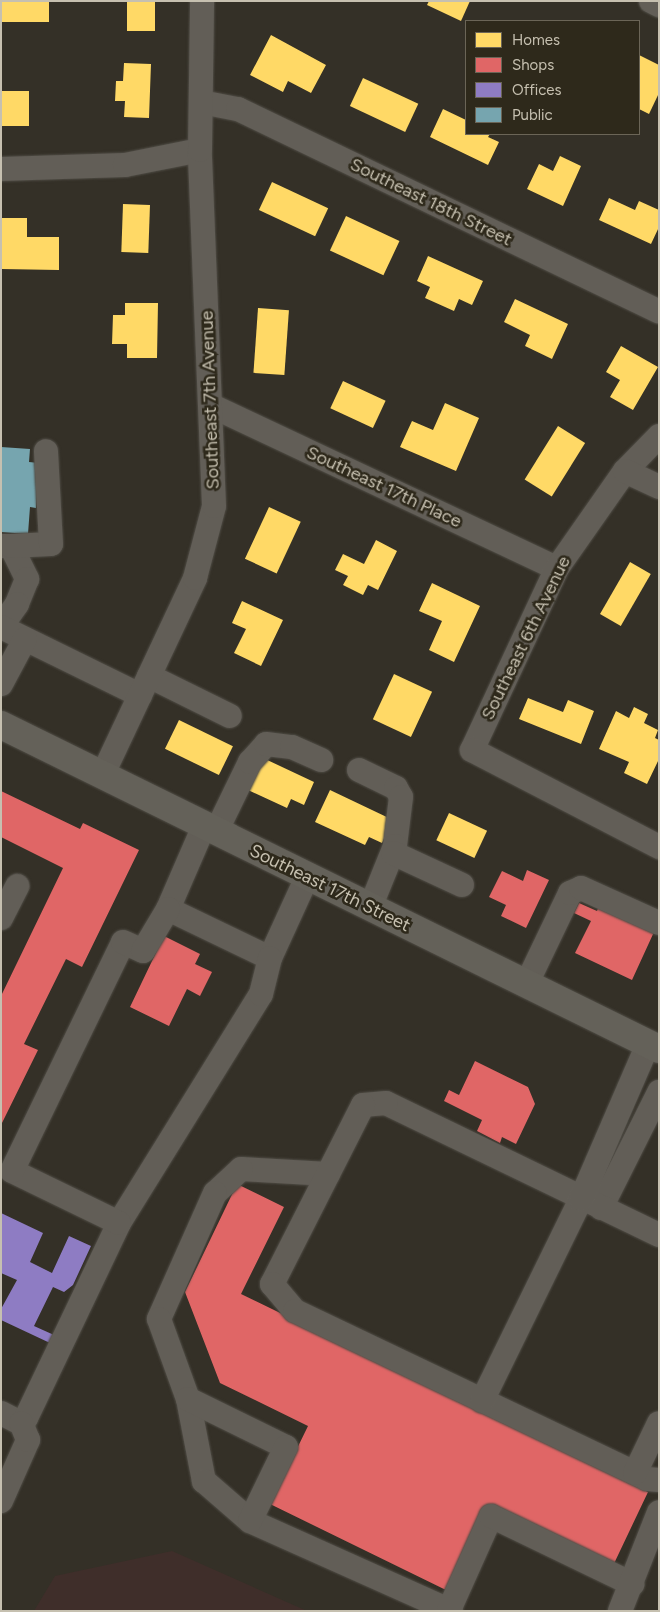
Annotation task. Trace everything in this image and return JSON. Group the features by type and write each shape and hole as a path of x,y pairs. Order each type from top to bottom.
{"main road":[{"name":"Southeast 17th Street","path":"1,725 654,1047"}],"street":[{"name":"Southeast 7th Avenue","path":"102,776 195,578 214,506 212,406 200,150 202,1"},
{"path":"651,1 659,5"},
{"name":"Southeast 18th Street","path":"201,102 238,109 659,312"},
{"path":"1,169 125,165 200,150"},
{"name":"Southeast 17th Place","path":"212,406 557,568"},
{"name":"Southeast 6th Avenue","path":"659,436 625,471 557,568 472,750 659,846"},
{"path":"46,451 50,544 6,546 26,579 18,604 1,627 144,686 230,716"},
{"path":"625,471 659,487"},
{"path":"1,684 25,638"},
{"path":"119,1223 7,1169 124,942 143,951 168,909 210,829 250,762 266,744 292,747 321,760"},
{"path":"359,770 396,788 402,797 393,853 370,908"},
{"path":"393,853 462,885"},
{"path":"1,1501 28,1440 11,1418 119,1223 261,994 270,958 307,877"},
{"path":"1,918 17,886"},
{"path":"526,985 570,893 581,888 659,923"},
{"path":"168,909 270,958"},
{"path":"591,1203 654,1047"},
{"path":"482,1401 591,1203 659,1092"},
{"path":"659,1235 386,1104 363,1105 272,1284 295,1312 635,1473 659,1480"},
{"path":"328,1174 242,1169 215,1193 159,1319 188,1399 204,1481 250,1521 450,1610 491,1516 632,1584"},
{"path":"188,1399 286,1447 250,1521"},
{"path":"635,1473 659,1423"},
{"path":"620,1611 659,1512"}],"shaded area":[{"path":"172,1551 307,1611 34,1611 55,1576"}],"building: Homes":[{"path":"1,1 49,1 49,22 1,22"},
{"path":"127,1 155,1 155,31 127,31"},
{"path":"429,1 470,1 461,21 427,5"},
{"path":"271,35 326,65 311,93 288,81 283,92 250,75"},
{"path":"640,56 659,65 659,93 649,114 640,110"},
{"path":"124,63 151,64 149,118 124,117 125,101 115,101 116,81 123,81"},
{"path":"363,78 418,104 405,132 350,106"},
{"path":"1,91 29,91 29,126 1,126"},
{"path":"443,109 465,120 465,135 489,135 488,137 499,142 488,165 430,137"},
{"path":"560,156 581,166 563,206 527,189 539,164 553,171"},
{"path":"272,182 328,208 315,236 259,210"},
{"path":"609,198 635,210 639,201 659,210 659,227 651,244 599,220"},
{"path":"123,204 150,205 148,253 121,252"},
{"path":"346,216 399,241 383,275 330,250"},
{"path":"2,218 27,218 27,237 59,237 59,270 1,269"},
{"path":"428,256 483,281 472,305 459,299 454,311 425,298 430,287 417,281"},
{"path":"515,299 568,324 552,359 525,346 530,335 504,322"},
{"path":"125,303 158,303 157,358 127,358 127,344 112,344 113,315 125,315"},
{"path":"258,308 289,310 284,375 253,373"},
{"path":"621,346 658,367 633,410 610,397 620,380 606,372"},
{"path":"343,381 386,401 373,428 330,408"},
{"path":"445,403 479,418 456,471 400,447 412,421 433,430"},
{"path":"558,426 585,443 552,496 525,479"},
{"path":"269,507 301,522 277,573 245,559"},
{"path":"376,540 397,551 378,590 368,585 363,595 343,585 348,576 335,570 343,554 364,564"},
{"path":"630,562 651,574 621,626 600,614"},
{"path":"432,583 480,606 454,662 429,650 442,621 419,611"},
{"path":"242,601 283,620 261,666 234,653 246,629 232,623"},
{"path":"394,674 432,692 411,737 373,719"},
{"path":"528,698 563,712 568,700 594,711 581,744 519,719"},
{"path":"634,707 648,714 644,723 658,730 655,738 659,740 659,759 647,784 624,773 629,762 599,749 616,711 629,718"},
{"path":"179,720 233,746 219,775 165,749"},
{"path":"263,758 314,782 304,805 291,799 287,808 248,790"},
{"path":"330,790 393,820 382,843 369,837 365,845 315,822"},
{"path":"449,813 487,831 474,858 436,840"}],"building: Shops":[{"path":"1,791 80,829 83,823 139,850 82,967 66,959 24,1044 38,1050 1,1125 1,996 63,868 1,837"},
{"path":"527,870 549,880 526,928 501,916 506,905 489,897 502,871 523,881"},
{"path":"579,903 597,911 599,906 654,932 632,980 575,953 591,921 574,913"},
{"path":"164,936 200,954 195,964 212,972 200,996 187,989 169,1026 130,1007"},
{"path":"475,1061 528,1087 535,1104 516,1144 502,1137 500,1143 477,1131 482,1120 444,1101 449,1090 459,1095"},
{"path":"237,1184 284,1207 241,1294 648,1492 610,1572 489,1513 450,1592 270,1504 308,1426 220,1383 185,1292"}],"building: Offices":[{"path":"1,1213 43,1233 30,1262 52,1273 69,1236 91,1246 73,1285 64,1292 53,1287 34,1326 54,1335 50,1343 1,1320 1,1309 17,1280 1,1273"}],"building: Public":[{"path":"1,447 30,449 29,462 39,463 36,508 30,507 28,534 1,532"}]}
